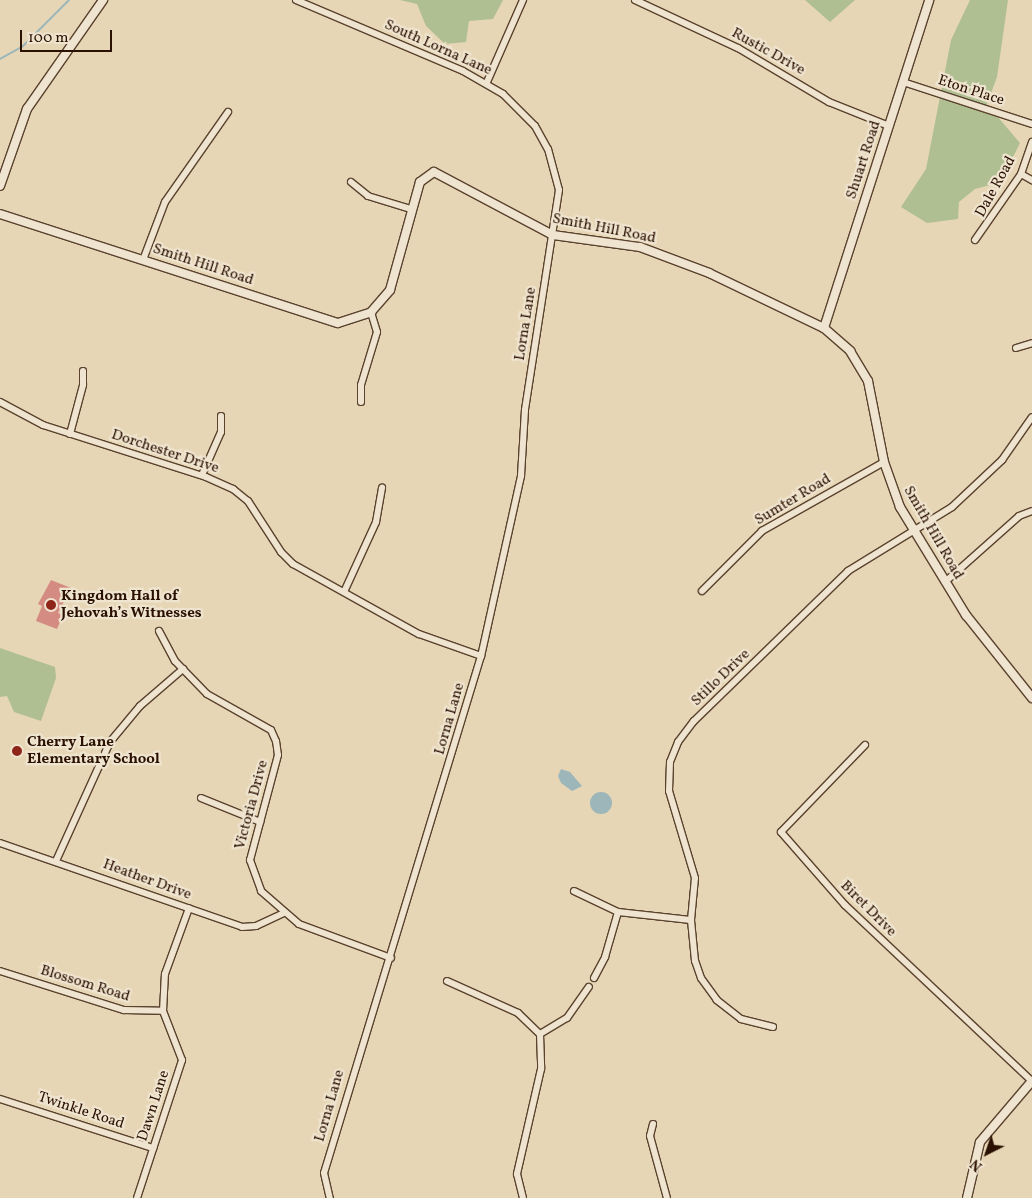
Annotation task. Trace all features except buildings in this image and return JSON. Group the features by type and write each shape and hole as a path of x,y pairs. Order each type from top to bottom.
{"street":[{"path":"0,186 27,109 103,0"},
{"name":"South Lorna Lane","path":"296,0 487,82 521,109 548,149 559,190 552,235"},
{"path":"487,82 523,0"},
{"name":"Rustic Drive","path":"635,0 738,48 829,102 889,126"},
{"name":"Shuart Road","path":"824,328 930,0"},
{"name":"Eton Place","path":"903,82 1032,124"},
{"path":"143,260 165,202 228,112"},
{"name":"Dale Road","path":"976,240 1021,174 1032,142"},
{"name":"Smith Hill Road","path":"0,214 338,323 371,312 390,290 397,273 411,208 420,182 434,172 442,173 552,235 656,253 824,328 850,351 868,381 884,462 914,532 945,582 1032,698"},
{"path":"1021,174 1032,180"},
{"path":"351,182 368,196 411,208"},
{"name":"Lorna Lane","path":"330,1198 324,1172 391,958 481,656 521,476 525,410 552,235"},
{"path":"361,402 360,385 378,332 371,312"},
{"path":"1016,348 1032,343"},
{"path":"70,434 83,385 83,371"},
{"name":"Dorchester Drive","path":"0,402 16,414 70,434 202,475 233,489 248,501 280,552 293,564 419,634 481,656"},
{"path":"202,475 222,432 221,416"},
{"name":"Stillo Drive","path":"773,1027 741,1019 717,1000 701,978 694,961 691,920 695,878 669,791 670,762 678,742 694,722 848,571 952,507 1002,460 1032,417"},
{"name":"Sumter Road","path":"702,591 762,531 884,462"},
{"path":"344,592 376,522 382,488"},
{"path":"945,582 1019,516 1032,511"},
{"name":"Victoria Drive","path":"158,631 183,669 208,694 271,730 278,755 250,860 254,880 284,913 299,924 391,958"},
{"path":"56,861 110,742 140,706 183,669"},
{"name":"Biret Drive","path":"865,745 782,832 845,905 1032,1081"},
{"path":"202,798 260,822"},
{"name":"Heather Drive","path":"0,843 242,927 256,926 284,913"},
{"path":"574,891 618,912 691,920"},
{"name":"Dawn Lane","path":"137,1198 182,1060 163,1011 165,974 189,908"},
{"path":"594,978 618,912"},
{"name":"Blossom Road","path":"0,971 124,1010 163,1011"},
{"path":"447,981 518,1013 540,1034 542,1069 517,1174 523,1198"},
{"path":"540,1034 567,1018 589,987"},
{"path":"967,1198 980,1142 1032,1081"},
{"name":"Twinkle Road","path":"0,1099 153,1148"},
{"path":"653,1124 650,1136 667,1198"},
{"path":"968,1189 975,1198"}],"green space":[{"path":"400,0 503,0 493,19 469,21 466,42 445,44 426,26 417,4"},
{"path":"805,0 855,0 830,22"},
{"path":"970,0 1008,0 997,77 987,104 1020,143 1001,182 975,189 959,202 958,219 927,223 901,207 926,169 951,40"},
{"path":"0,648 55,667 56,678 41,721 14,712 7,696 0,697"}],"water":[{"path":"561,769 570,772 582,786 572,791 561,783 558,776"},
{"path":"601,792 609,795 612,803 609,811 601,814 593,811 590,803 593,795"}],"waterway":[{"path":"0,59 23,46 69,0"}],"place":[{"name":"Kingdom Hall of Jehovah’s Witnesses","path":"51,605"},
{"name":"Cherry Lane Elementary School","path":"17,751"}]}
